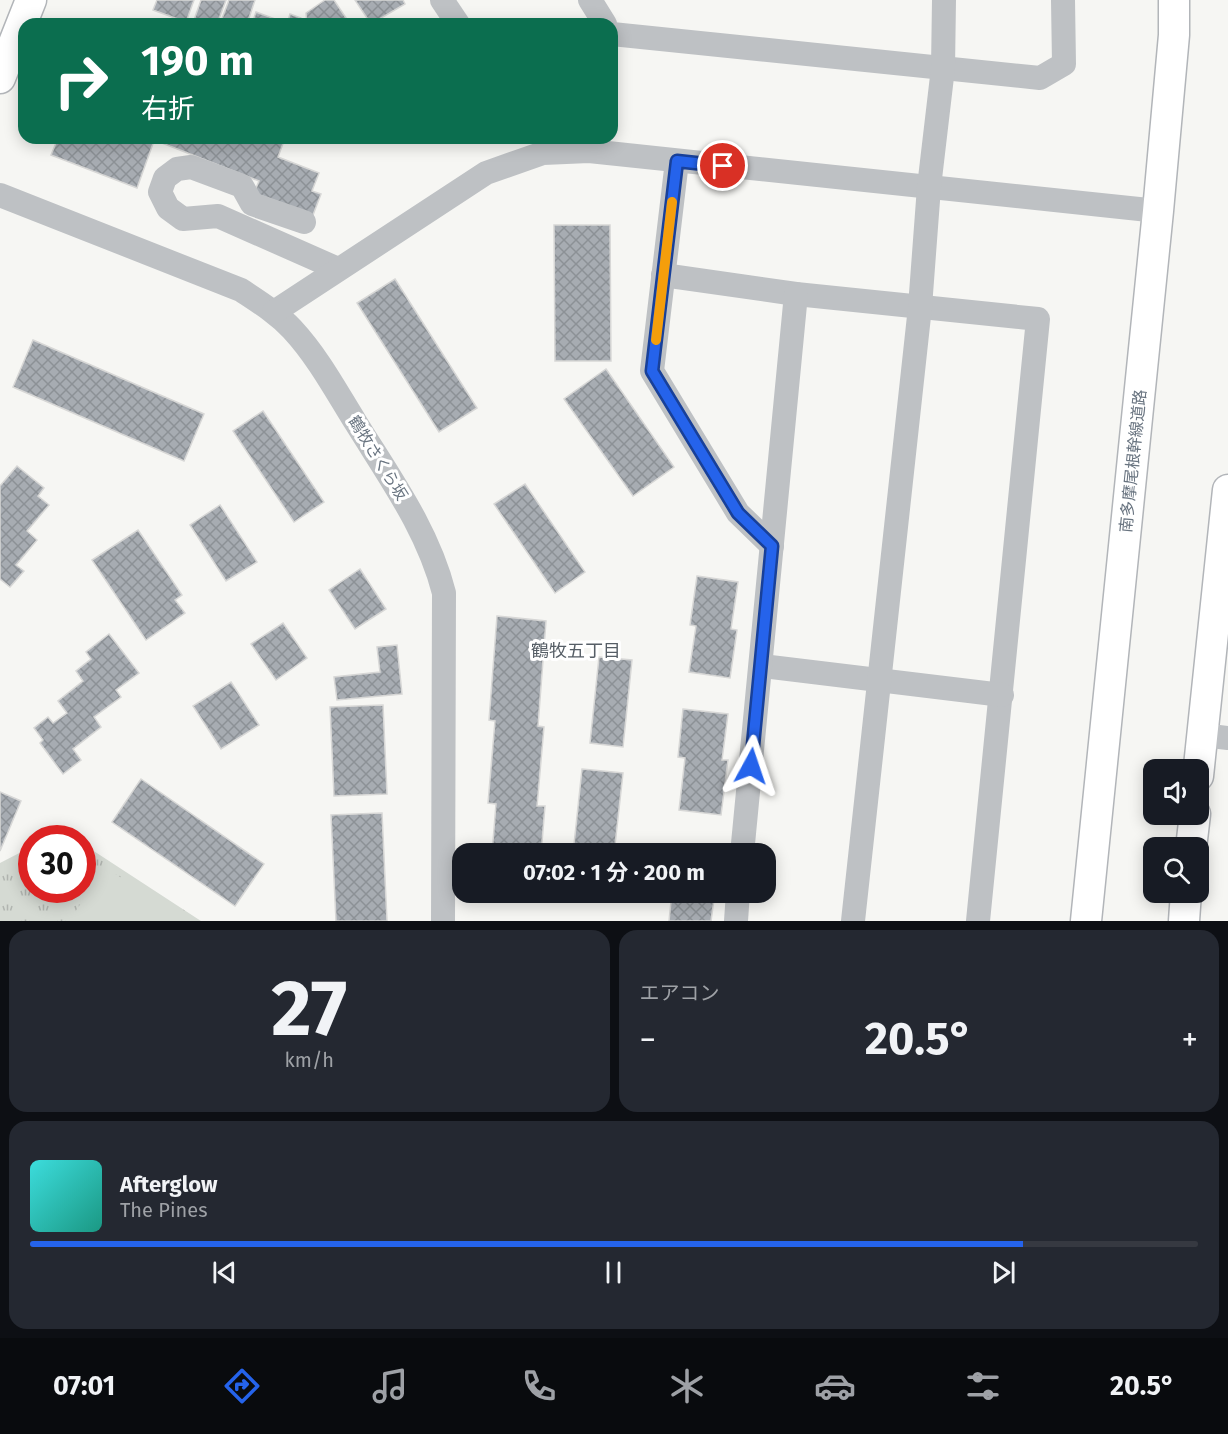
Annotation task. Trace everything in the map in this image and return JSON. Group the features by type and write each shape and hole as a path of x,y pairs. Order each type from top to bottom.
{"main road":[{"path":"24,18 31,0"},
{"name":"南多摩尾根幹線道路","path":"1086,921 1158,211 1174,0"},
{"path":"0,78 18,33"},
{"path":"1205,759 1215,737 1228,490"},
{"path":"1184,921 1185,903"}],"street":[{"path":"442,0 454,18"},
{"path":"590,0 601,18"},
{"path":"853,921 920,307 929,187 943,68 944,0"},
{"path":"618,35 1040,78 1064,64 1064,0"},
{"path":"274,312 486,173 538,146 1158,211"},
{"path":"677,161 652,371 738,513 772,546"},
{"path":"304,222 252,204 242,186 191,167 177,169 165,178 160,192 168,208 183,219 218,216 338,269"},
{"name":"鶴牧さくら坂","path":"0,195 242,290 274,312 292,329 316,359 419,525 436,562 444,593 443,921"},
{"path":"663,275 796,294 1038,319 978,921"},
{"path":"743,843 796,294"},
{"path":"762,666 1002,695"},
{"path":"736,921 737,903"}],"green space":[{"path":"96,852 201,921 0,921 0,863 18,854 18,903 96,903"},
{"path":"105,867 186,921 69,921 81,903 96,903 96,880"}],"building":[{"path":"157,0 194,0 187,18 175,18 153,10"},
{"path":"201,0 226,0 219,18 195,18"},
{"path":"229,0 255,0 249,18 222,18"},
{"path":"325,0 334,0 346,18 306,18 306,13"},
{"path":"355,0 403,0 405,4 381,18 367,18"},
{"path":"256,12 272,18 254,18"},
{"path":"290,14 301,18 289,18"},
{"path":"56,144 153,144 137,188 51,155"},
{"path":"165,144 283,144 278,157 319,173 312,191 321,194 313,215 254,193 259,181"},
{"path":"554,225 610,225 611,361 555,361"},
{"path":"395,279 477,408 439,432 357,303"},
{"path":"33,340 204,414 184,461 13,387"},
{"path":"606,369 674,467 633,496 564,399"},
{"path":"263,411 324,502 294,522 233,431"},
{"path":"17,466 44,488 38,496 49,505 27,531 37,540 16,565 24,571 10,587 0,579 0,486"},
{"path":"525,484 585,572 555,593 494,504"},
{"path":"220,505 257,562 226,581 190,525"},
{"path":"138,530 182,595 175,600 185,613 146,640 92,560"},
{"path":"360,569 386,609 355,629 329,590"},
{"path":"697,576 738,582 731,629 737,630 730,678 689,672 696,626 690,625"},
{"path":"497,616 546,621 538,726 544,727 537,806 545,806 542,843 493,843 496,804 488,803 495,721 489,720"},
{"path":"283,623 307,658 276,680 251,644"},
{"path":"109,634 139,673 116,690 121,697 94,717 101,727 73,749 81,760 63,774 40,743 43,740 34,728 48,717 53,723 67,713 58,701 83,681 76,671 91,659 86,652"},
{"path":"397,645 402,694 337,700 334,677 380,672 377,647"},
{"path":"599,657 632,660 623,747 590,743"},
{"path":"231,682 259,725 221,749 193,706"},
{"path":"383,705 387,794 334,796 330,707"},
{"path":"683,709 728,714 722,760 728,760 721,815 679,810 685,758 678,757"},
{"path":"582,769 623,773 615,843 574,843"},
{"path":"141,779 264,864 235,906 112,822"},
{"path":"0,792 21,801 0,851"},
{"path":"382,813 387,921 336,921 331,815"},
{"path":"671,903 713,903 711,921 669,921"}],"slow traffic":[{"path":"656,340 672,202"}],"district":[{"name":"鶴牧五丁目","path":"576,651"}],"route":[{"path":"723,166 677,161 652,371 738,513 772,546 751,766"}]}
